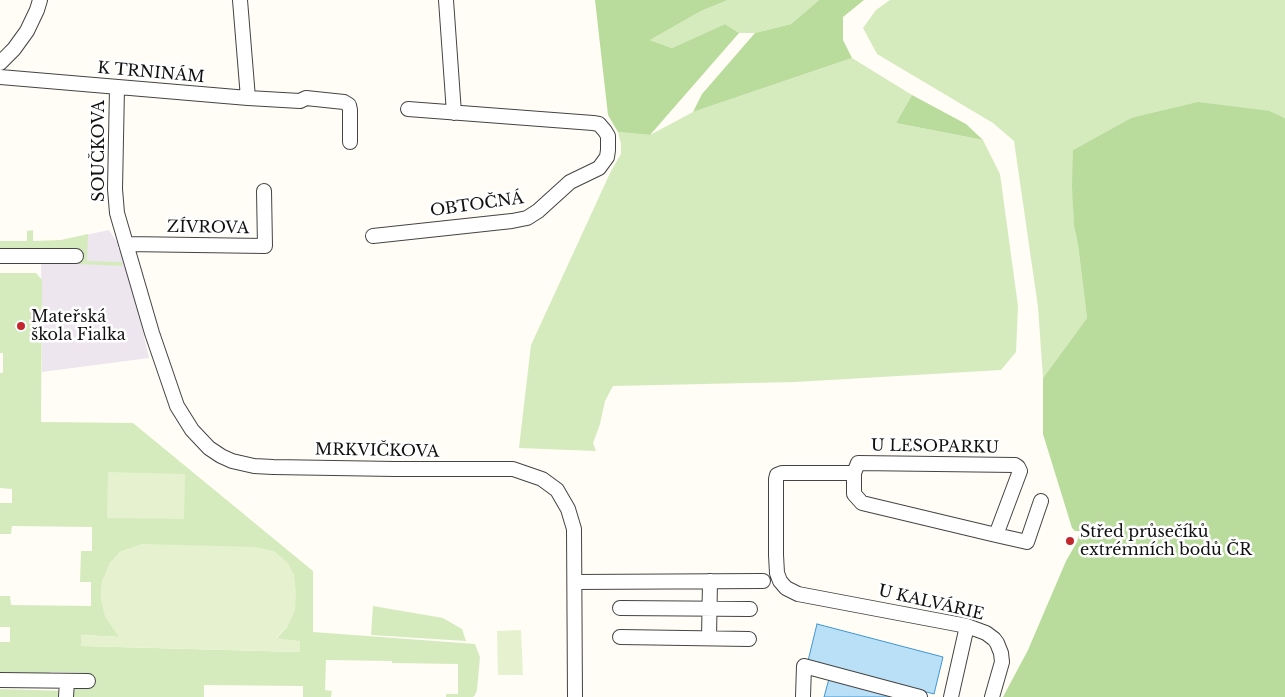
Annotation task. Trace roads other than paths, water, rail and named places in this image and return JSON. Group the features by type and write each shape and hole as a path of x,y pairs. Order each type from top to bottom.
{"street":[{"path":"0,63 14,49 27,31 40,0"},
{"path":"240,0 248,98"},
{"path":"408,109 454,113 446,0"},
{"name":"K TRNINÁM","path":"0,77 248,98 300,101 306,98 344,102 348,104 350,110 350,142"},
{"name":"SOUČKOVA","path":"117,88 115,189 117,213 126,244"},
{"name":"OBTOČNÁ","path":"373,236 512,221 534,215 570,182 599,168 604,163 608,150 609,143 606,131 599,124 454,113"},
{"name":"ZÍVROVA","path":"126,244 265,246 264,191"},
{"name":"MRKVIČKOVA","path":"126,244 176,406 192,430 209,448 221,456 232,461 254,466 273,467 513,469 542,479 557,490 568,509 574,529 575,697"},
{"path":"0,256 76,256"},
{"name":"U LESOPARKU","path":"858,463 1015,465 1020,471 996,535 862,503 854,494 854,473 858,463"},
{"name":"U LESOPARKU","path":"798,594 783,585 777,573 775,543 776,476 782,473 854,473"},
{"path":"996,535 1027,542 1041,501"},
{"path":"709,638 710,581"},
{"path":"575,582 763,581"},
{"name":"U KALVÁRIE","path":"798,594 967,626 990,636 999,647 1002,662 992,697"},
{"path":"620,608 750,609"},
{"path":"951,697 967,626"},
{"path":"620,637 749,639"},
{"path":"803,697 804,666 920,697"},
{"path":"0,680 88,681"},
{"path":"66,697 67,681"}],"water":[{"path":"817,624 943,657 934,694 808,661"},
{"path":"829,679 897,697 824,697"}],"place":[{"name":"Mateřská škola Fialka","path":"21,326"},
{"name":"Střed průsečíků extrémních bodů ČR","path":"1070,541"}]}
